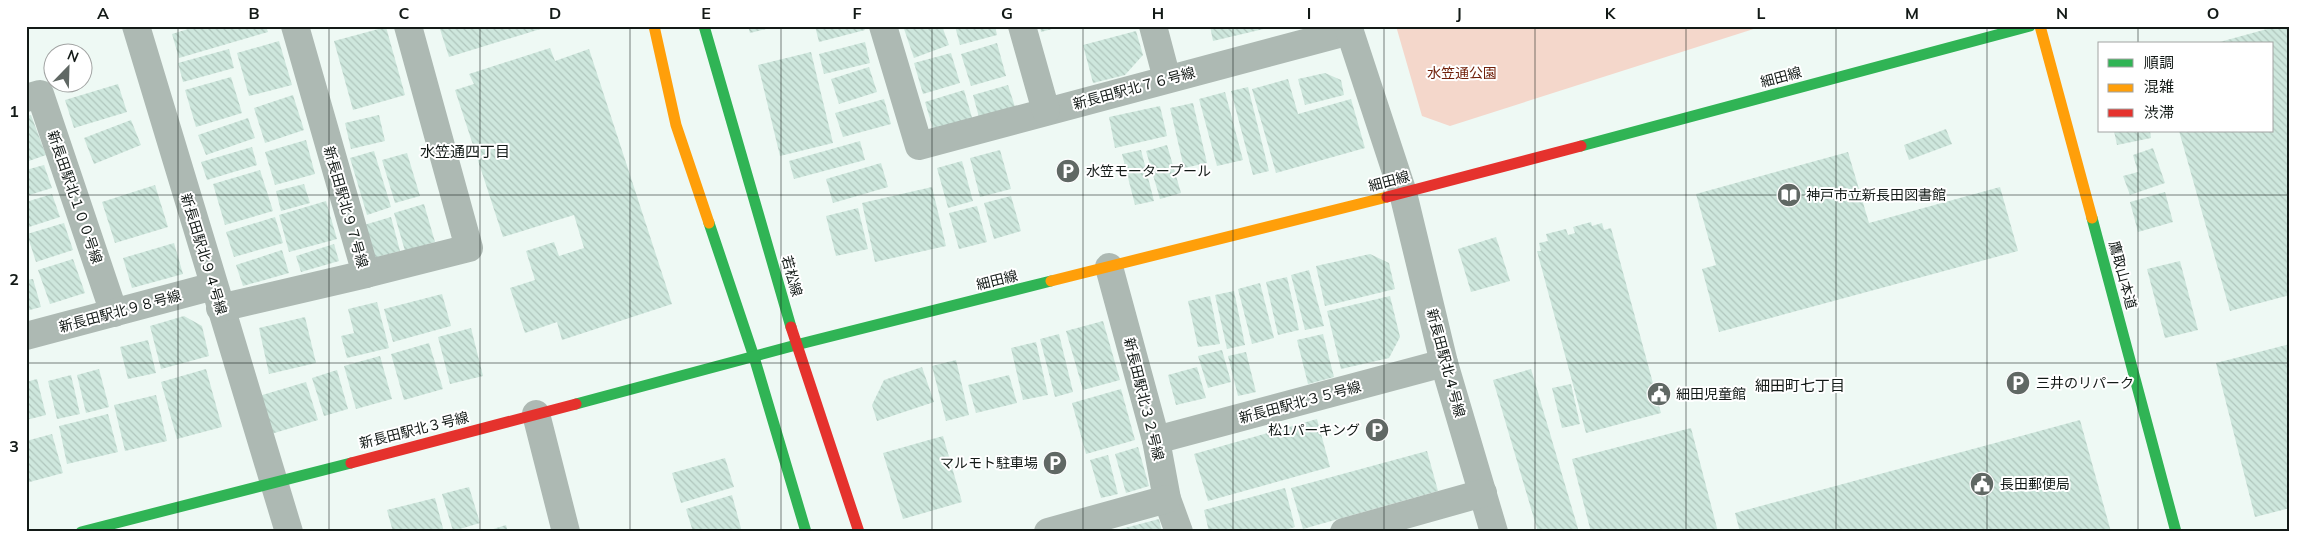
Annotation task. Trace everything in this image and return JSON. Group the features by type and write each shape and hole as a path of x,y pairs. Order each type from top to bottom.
{"street":[{"name":"新長田駅北９４号線","path":"136,26 288,532"},
{"name":"新長田駅北９７号線","path":"217,297 366,274 295,26"},
{"path":"366,274 469,248 408,26"},
{"path":"654,26 676,125 754,357 806,532"},
{"name":"若松線","path":"704,26 796,345 859,532"},
{"name":"新長田駅北７６号線","path":"883,26 918,146 1349,29"},
{"path":"1022,26 1046,111"},
{"path":"1153,26 1167,79"},
{"name":"細田線","path":"754,357 1404,193 2030,26"},
{"name":"鷹取山本道","path":"2040,26 2176,532"},
{"name":"新長田駅北４号線","path":"1349,29 1404,193 1444,363 1494,532"},
{"name":"新長田駅北１００号線","path":"26,98 40,94 114,313"},
{"name":"新長田駅北３２号線","path":"1109,267 1156,440 1167,499 1179,532"},
{"name":"新長田駅北９８号線","path":"26,336 114,313 217,297"},
{"name":"新長田駅北３号線","path":"81,532 754,357"},
{"name":"新長田駅北３５号線","path":"1156,440 1444,363"},
{"path":"536,414 566,532"},
{"path":"1344,532 1483,493"},
{"path":"1048,532 1167,499"}],"green space":[{"name":"水笠通公園","path":"1396,26 1763,26 1450,126 1422,116"}],"building":[{"path":"198,26 266,26 268,32 179,58 172,34"},
{"path":"439,26 547,26 547,27 449,57"},
{"path":"748,26 774,26 774,27 750,33"},
{"path":"815,26 863,26 865,30 819,42"},
{"path":"911,26 942,26 949,45 914,58 904,29"},
{"path":"955,26 995,26 997,35 960,45"},
{"path":"1040,26 1059,26 1059,27 1041,32"},
{"path":"1210,26 1272,26 1272,27 1213,41"},
{"path":"2278,26 2290,26 2290,295 2230,311 2179,132 2274,132 2274,42 2220,42"},
{"path":"386,27 405,95 353,110 334,41"},
{"path":"1136,31 1143,55 1125,75 1093,83 1083,45"},
{"path":"279,41 292,85 249,96 237,53"},
{"path":"865,42 870,63 824,74 819,54"},
{"path":"997,43 1006,76 971,86 961,54"},
{"path":"550,48 555,61 589,49 672,304 562,340 557,322 525,333 510,288 535,280 526,251 554,242 559,256 584,248 574,215 503,237 455,90 474,84 469,74"},
{"path":"229,49 234,68 183,82 178,63"},
{"path":"811,52 833,143 780,156 758,65"},
{"path":"951,53 960,83 923,94 914,63"},
{"path":"869,67 877,92 839,104 831,79"},
{"path":"1325,73 1341,80 1344,95 1305,105 1298,79"},
{"path":"231,77 242,113 196,127 185,90"},
{"path":"1288,79 1298,114 1351,99 1365,148 1276,173 1252,89"},
{"path":"118,84 127,112 74,128 65,100"},
{"path":"1008,85 1016,110 980,121 973,95"},
{"path":"1248,87 1269,171 1253,175 1231,91"},
{"path":"964,90 973,121 934,132 925,102"},
{"path":"1225,92 1243,160 1217,166 1199,99"},
{"path":"293,95 304,130 265,143 254,108"},
{"path":"884,99 891,124 843,137 835,113"},
{"path":"1193,103 1207,163 1184,168 1170,108"},
{"path":"1160,106 1167,136 1115,148 1109,117"},
{"path":"31,115 46,155 26,162 26,116"},
{"path":"379,115 385,141 351,149 345,123"},
{"path":"248,118 255,138 206,155 198,135"},
{"path":"131,120 141,145 94,164 84,138"},
{"path":"1946,129 1952,144 1909,160 1904,145"},
{"path":"2114,132 2150,132 2151,138 2117,145"},
{"path":"306,140 315,174 275,185 265,152"},
{"path":"860,141 865,160 794,179 789,161"},
{"path":"1167,145 1181,193 1160,199 1146,151"},
{"path":"252,147 257,165 207,180 201,162"},
{"path":"2153,148 2165,183 2130,195 2123,176 2138,172 2133,155"},
{"path":"1000,150 1011,189 980,197 970,158"},
{"path":"1141,150 1154,201 1135,205 1122,154"},
{"path":"374,151 391,207 367,215 350,158"},
{"path":"1848,152 1869,223 2000,187 2018,251 1719,332 1702,269 1716,265 1696,194"},
{"path":"407,153 420,196 395,203 382,160"},
{"path":"962,161 973,201 948,208 937,168"},
{"path":"881,163 888,187 833,203 826,179"},
{"path":"44,165 52,188 26,196 26,170"},
{"path":"260,170 273,211 225,225 213,184"},
{"path":"304,184 310,203 281,211 276,191"},
{"path":"155,185 168,227 115,243 102,202"},
{"path":"932,187 946,246 875,262 862,203"},
{"path":"2165,192 2173,222 2138,232 2130,202"},
{"path":"52,194 60,217 26,228 26,202"},
{"path":"1011,196 1021,231 994,239 984,203"},
{"path":"326,201 337,239 289,252 279,215"},
{"path":"424,204 435,242 405,251 394,213"},
{"path":"977,206 987,242 959,249 949,213"},
{"path":"858,208 868,249 836,256 826,216"},
{"path":"275,217 283,243 234,257 226,232"},
{"path":"391,217 400,251 374,258 364,225"},
{"path":"1591,222 1592,226 1602,223 1604,230 1611,228 1661,413 1586,433 1537,251 1541,251 1539,243 1548,241 1546,234 1566,229 1568,235 1575,233 1573,227"},
{"path":"64,223 73,250 36,262 27,234"},
{"path":"1496,237 1510,281 1471,292 1458,249"},
{"path":"174,243 183,274 132,288 123,258"},
{"path":"334,244 339,261 301,272 296,256"},
{"path":"282,250 289,273 243,286 236,265"},
{"path":"1370,254 1389,263 1395,289 1325,306 1316,266"},
{"path":"73,259 85,293 50,304 38,270"},
{"path":"2180,261 2198,330 2165,338 2147,269"},
{"path":"1309,270 1324,326 1305,330 1291,275"},
{"path":"1287,277 1299,330 1278,335 1266,282"},
{"path":"33,279 41,307 26,311 26,280"},
{"path":"1260,283 1274,338 1252,344 1238,289"},
{"path":"1234,291 1245,345 1227,349 1215,295"},
{"path":"442,294 451,326 393,342 384,309"},
{"path":"1210,296 1220,344 1198,347 1188,301"},
{"path":"1390,296 1400,337 1389,358 1341,369 1327,311"},
{"path":"377,302 389,348 347,358 341,336 354,333 348,309"},
{"path":"184,316 202,326 209,356 161,369 150,326"},
{"path":"305,317 316,363 269,374 259,328"},
{"path":"1103,321 1120,380 1083,390 1066,331"},
{"path":"471,328 483,376 450,384 438,337"},
{"path":"1059,334 1073,392 1055,397 1040,339"},
{"path":"1323,334 1334,377 1308,384 1297,340"},
{"path":"148,340 156,373 128,379 120,347"},
{"path":"1036,342 1048,395 1023,400 1011,348"},
{"path":"429,343 443,389 404,400 391,354"},
{"path":"2290,344 2290,508 2255,517 2216,363"},
{"path":"1222,350 1231,382 1208,388 1198,356"},
{"path":"1246,352 1256,392 1238,396 1228,356"},
{"path":"380,356 392,399 356,409 344,366"},
{"path":"956,360 969,415 946,421 932,366"},
{"path":"922,367 934,402 877,421 872,405 884,380"},
{"path":"1197,367 1206,398 1176,405 1168,375"},
{"path":"99,369 109,407 86,413 77,375"},
{"path":"206,369 222,427 177,439 161,382"},
{"path":"1531,369 1579,532 1538,532 1493,380"},
{"path":"337,370 348,409 324,416 312,378"},
{"path":"71,375 80,414 57,419 48,381"},
{"path":"1009,375 1017,403 976,413 968,385"},
{"path":"37,379 46,415 26,420 26,382"},
{"path":"306,382 318,420 271,434 259,396"},
{"path":"1571,384 1580,424 1562,428 1552,388"},
{"path":"1121,389 1135,440 1086,454 1072,403"},
{"path":"156,395 167,441 125,451 114,405"},
{"path":"108,414 118,452 67,464 59,426"},
{"path":"1317,419 1330,467 1208,501 1194,454"},
{"path":"2080,420 2111,532 1740,532 1735,513"},
{"path":"1691,428 1718,532 1591,532 1572,459"},
{"path":"52,434 63,473 26,483 26,441"},
{"path":"943,436 962,502 903,519 883,453"},
{"path":"1138,447 1149,486 1126,493 1115,454"},
{"path":"1427,451 1438,491 1303,529 1291,488"},
{"path":"1108,455 1118,494 1101,498 1090,460"},
{"path":"725,458 734,487 681,503 672,473"},
{"path":"469,487 480,523 453,531 442,494"},
{"path":"1285,488 1295,527 1279,532 1209,532 1204,510"},
{"path":"732,495 742,532 693,532 686,509"},
{"path":"435,498 444,532 393,532 387,510"},
{"path":"1159,519 1162,532 1118,532 1117,530"},
{"path":"506,525 508,532 487,531"}],"traffic: fast":[{"path":"704,26 791,327"},
{"path":"1581,146 2030,26"},
{"path":"2092,218 2176,532"},
{"path":"709,223 754,357 806,532"},
{"path":"576,404 796,345 1051,281"},
{"path":"81,532 351,463"}],"traffic: slow":[{"path":"654,26 676,125 709,223"},
{"path":"2040,26 2092,218"},
{"path":"1051,281 1387,197"}],"traffic: jam":[{"path":"1387,197 1581,146"},
{"path":"791,327 859,532"},
{"path":"351,463 576,404"}],"place":[{"name":"水笠モータープール","path":"1068,171"},
{"name":"神戸市立新長田図書館","path":"1789,195"},
{"name":"三井のリパーク","path":"2018,383"},
{"name":"細田児童館","path":"1659,394"},
{"name":"松1パーキング","path":"1377,430"},
{"name":"マルモト駐車場","path":"1055,463"},
{"name":"長田郵便局","path":"1982,484"}],"district":[{"name":"水笠通四丁目","path":"465,152"},
{"name":"細田町七丁目","path":"1800,386"}]}
